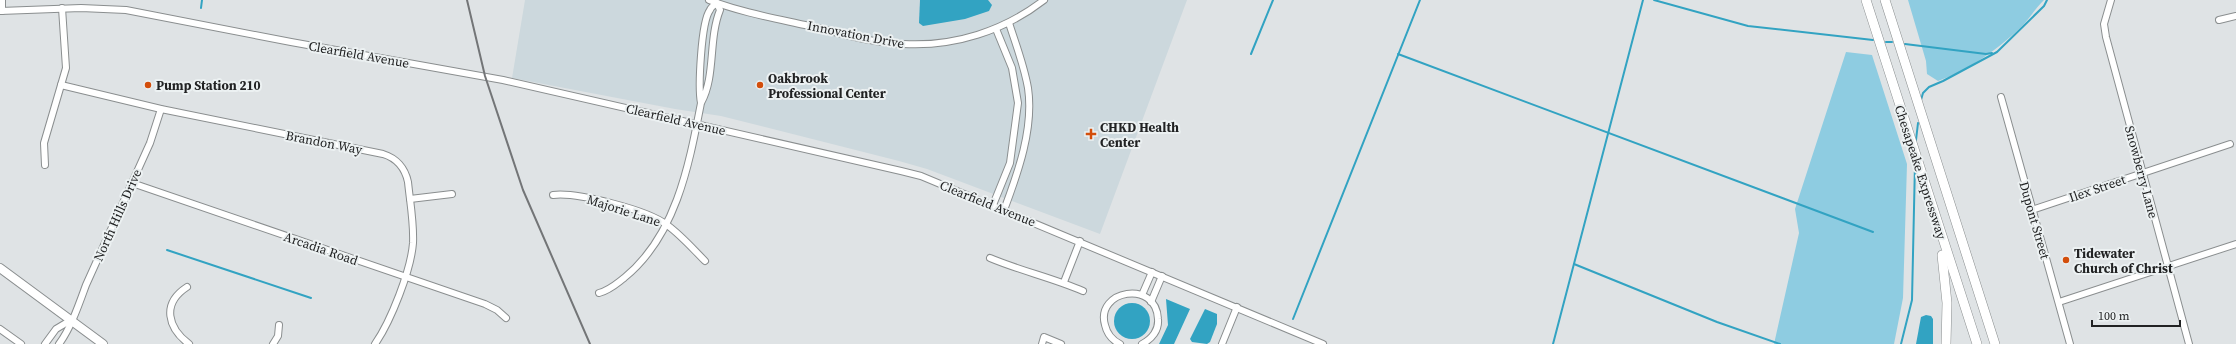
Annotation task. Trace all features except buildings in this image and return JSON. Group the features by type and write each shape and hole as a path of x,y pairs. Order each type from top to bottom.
{"highway":[{"name":"Chesapeake Expressway","path":"1866,0 1977,344"},
{"name":"Chesapeake Expressway","path":"1885,0 1995,344"},
{"path":"1917,161 1945,269 1948,316 1946,344"}],"main road":[{"path":"0,268 103,344"}],"street":[{"path":"1,11 2,0"},
{"name":"Innovation Drive","path":"709,0 822,29 902,44 940,44 960,40 1009,23 1044,0"},
{"name":"Snowberry Lane","path":"2111,0 2104,24 2104,32 2189,344"},
{"path":"599,293 608,291 636,268 652,250 667,224 679,193 701,103 706,94 714,33 720,10 717,2 709,10 704,38 699,93 701,103"},
{"path":"45,165 44,146 66,68 62,8"},
{"name":"Clearfield Avenue","path":"1,11 62,8 126,10 291,42 484,76 922,176 1323,344"},
{"path":"2219,20 2236,16"},
{"path":"1004,210 1022,162 1029,103 1024,65 1009,23"},
{"path":"993,205 1010,163 1018,103 1012,68 996,28"},
{"name":"Brandon Way","path":"61,85 161,109 390,156 396,160 405,172 410,199 413,244 388,322 375,344"},
{"name":"Dupont Street","path":"2001,97 2070,344"},
{"name":"North Hills Drive","path":"59,344 65,336 150,143 161,109"},
{"name":"Ilex Street","path":"2032,210 2142,172 2230,144"},
{"name":"Arcadia Road","path":"132,183 485,304 497,310 506,318"},
{"path":"410,199 452,194"},
{"name":"Majorie Lane","path":"553,195 572,194 613,204 667,224 705,261"},
{"path":"1064,282 1080,242"},
{"path":"2058,302 2236,244"},
{"path":"990,258 1018,270 1064,282 1083,291"},
{"path":"1142,295 1152,272"},
{"path":"1151,302 1162,276"},
{"path":"187,287 173,302 170,316 174,330 189,344"},
{"path":"1116,343 1106,330 1104,322 1108,305 1122,294 1131,293 1142,295 1151,302 1158,313 1158,322 1151,338 1142,344"},
{"path":"1222,344 1237,307"},
{"path":"45,344 56,329 71,320"},
{"path":"273,344 278,336 280,325"},
{"path":"0,329 20,344"},
{"path":"1042,344 1044,337 1061,344"}],"shaded area":[{"path":"525,0 1187,0 1100,234 927,169 899,161 721,116 675,109 512,78"},
{"path":"920,0 988,0 992,5 989,11 965,19 923,26 919,23"},
{"path":"1908,0 2044,0 2015,33 1994,50 1961,71 1938,81 1927,74 1926,61"},
{"path":"1846,52 1872,55 1907,164 1903,298 1894,344 1774,344 1799,233 1795,209"},
{"path":"1166,299 1190,309 1174,344 1159,344 1168,325"},
{"path":"1136,303 1145,308 1149,314 1149,328 1145,334 1136,339 1128,339 1119,334 1115,328 1114,317 1119,308 1125,304"},
{"path":"1205,309 1217,314 1217,324 1210,342 1207,344 1192,342 1190,339"},
{"path":"1926,315 1931,316 1933,319 1933,344 1916,344 1921,317"}],"waterway":[{"path":"201,8 202,0"},
{"path":"1251,54 1273,0"},
{"path":"1293,319 1420,0"},
{"path":"1553,344 1643,0"},
{"path":"1654,0 1748,26 1873,40"},
{"path":"1921,100 1923,93 1929,87 1997,52 2044,6 2047,0"},
{"path":"1886,42 1892,42"},
{"path":"1905,44 1986,54 1992,53"},
{"path":"1398,54 1873,232"},
{"path":"1916,140 1918,123"},
{"path":"1901,344 1912,300 1915,163"},
{"path":"167,250 311,298"},
{"path":"1574,264 1717,322 1780,344"}],"railway":[{"path":"467,0 485,76 523,190 590,344"}],"place":[{"name":"Pump Station 210","path":"148,85"},
{"name":"Oakbrook Professional Center","path":"760,85"},
{"name":"CHKD Health Center","path":"1091,134"},
{"name":"Tidewater Church of Christ","path":"2066,260"}]}
